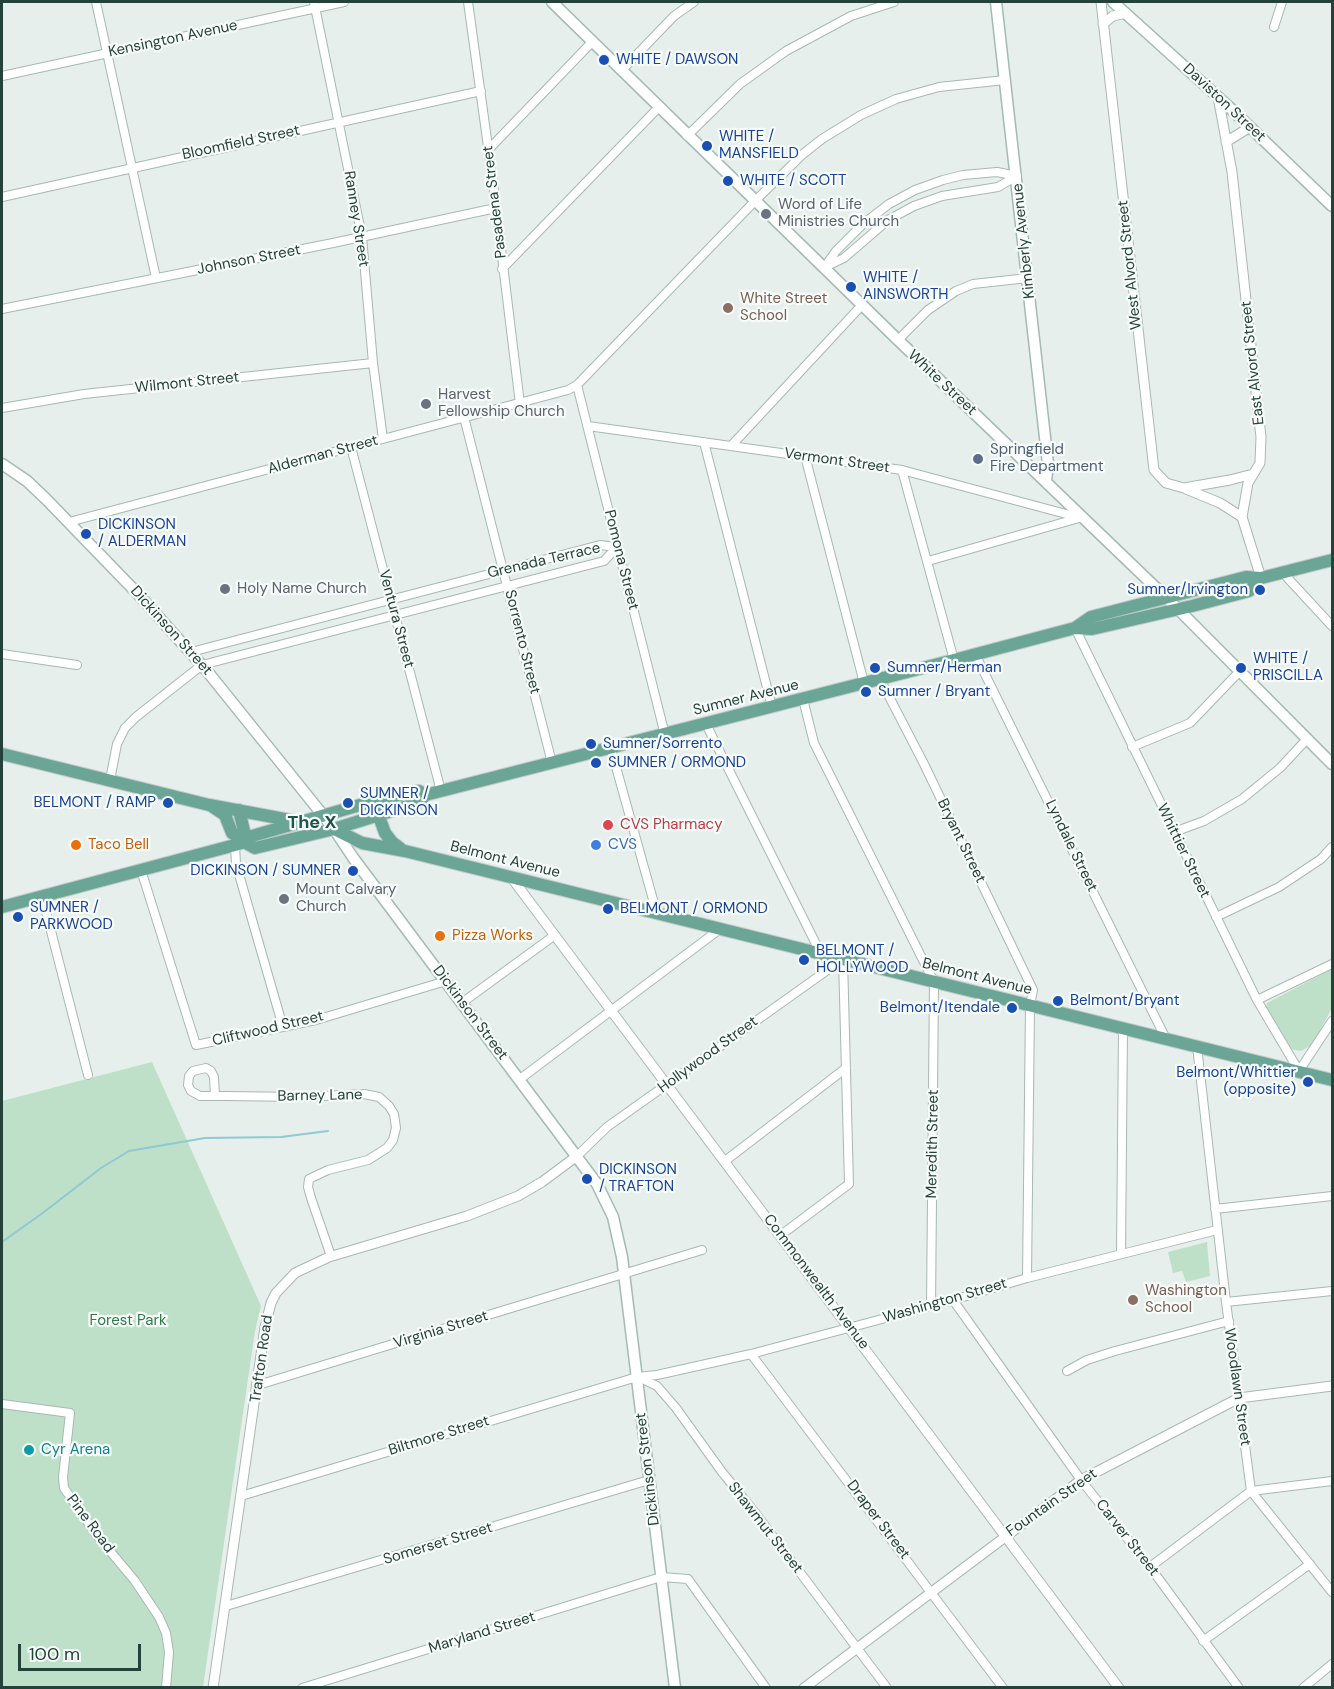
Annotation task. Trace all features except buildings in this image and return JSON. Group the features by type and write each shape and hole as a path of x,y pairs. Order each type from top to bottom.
{"main road":[{"name":"White Street","path":"552,2 687,136 1178,609 1332,764"},
{"name":"Kimberly Avenue","path":"996,2 1048,464 1046,481"},
{"name":"Daviston Street","path":"1113,2 1218,97 1332,206"},
{"name":"Dickinson Street","path":"2,464 27,481 69,522 202,665 334,829 597,1184 620,1240 625,1272 675,1688"},
{"name":"Sumner Avenue","path":"2,907 240,842 252,836 374,801 419,791 425,795 665,735 1075,627 1090,617 1246,577 1261,578 1332,561"},
{"name":"Sumner Avenue","path":"1075,627 1092,629 1249,591 1261,578"},
{"path":"2,754 209,805 300,822"},
{"name":"Sumner Avenue","path":"240,842 255,848 334,829 422,801 425,795"},
{"path":"374,801 385,833 392,842 405,851"},
{"path":"209,805 225,815 232,833 240,842 244,831 239,810"},
{"name":"Belmont Avenue","path":"334,829 362,843 405,851 1332,1080"}],"street":[{"path":"96,2 156,278"},
{"name":"Kensington Avenue","path":"2,76 315,5 344,2"},
{"name":"Pasadena Street","path":"468,2 489,149 520,404"},
{"path":"622,70 674,16 694,2"},
{"path":"687,136 740,84 776,59 868,5 894,2"},
{"name":"West Alvord Street","path":"1101,2 1153,465 1158,476 1166,483 1214,500 1242,517"},
{"path":"1274,27 1282,2"},
{"name":"Ranney Street","path":"315,5 362,237 373,363 383,439"},
{"path":"1103,24 1113,16 1126,13"},
{"path":"489,149 593,41"},
{"path":"577,385 756,200 815,144 847,122 897,99 939,87 1005,80"},
{"name":"Bloomfield Street","path":"2,197 481,91"},
{"name":"East Alvord Street","path":"1218,97 1232,172 1261,436 1261,458 1246,489 1242,517 1261,578"},
{"path":"502,269 659,107"},
{"path":"1226,141 1250,127"},
{"path":"824,268 836,251 877,213 906,194 963,175 997,172 1017,176"},
{"path":"824,268 844,258 883,224 914,206 939,197 998,187 1017,176"},
{"path":"934,183 939,197"},
{"name":"Johnson Street","path":"2,309 496,208"},
{"path":"877,213 883,224"},
{"path":"898,340 928,310 956,291 973,284 1028,278"},
{"path":"731,446 862,305"},
{"name":"Wilmont Street","path":"2,408 84,394 373,363"},
{"name":"Alderman Street","path":"69,522 520,404 568,390 577,385"},
{"name":"Pomona Street","path":"577,385 665,735"},
{"name":"Sorrento Street","path":"464,417 552,763"},
{"name":"Vermont Street","path":"588,426 902,470 1081,518"},
{"path":"704,442 772,707"},
{"name":"Ventura Street","path":"351,447 441,791"},
{"path":"805,456 864,683"},
{"path":"902,470 954,660"},
{"path":"1184,488 1254,474"},
{"path":"928,561 1081,518"},
{"name":"Grenada Terrace","path":"190,652 600,545 617,547"},
{"name":"Grenada Terrace","path":"202,665 604,561 617,547"},
{"path":"1283,573 1332,626"},
{"name":"Whittier Street","path":"1075,627 1257,1000 1299,1071"},
{"path":"2,654 77,665"},
{"name":"Lyndale Street","path":"975,654 1166,1039"},
{"path":"110,780 117,744 125,728 202,665"},
{"path":"1132,747 1190,723 1239,672"},
{"name":"Bryant Street","path":"880,679 1033,990 1030,1005 1027,1278"},
{"path":"803,699 814,742 934,982"},
{"path":"706,724 821,954"},
{"path":"1174,832 1204,821 1242,799 1280,768 1307,739"},
{"path":"611,748 657,914"},
{"path":"240,842 236,864 283,1027"},
{"path":"1216,917 1279,887 1321,859 1332,847"},
{"name":"Cliftwood Street","path":"141,870 196,1045 316,1020 446,981"},
{"name":"Commonwealth Avenue","path":"511,877 1119,1688"},
{"path":"42,896 88,1075"},
{"path":"520,1079 720,929"},
{"path":"463,1002 555,935"},
{"path":"781,1235 849,1184 843,959"},
{"name":"Hollywood Street","path":"577,1156 607,1127 843,959"},
{"path":"1257,1000 1332,964"},
{"name":"Meredith Street","path":"931,1306 934,982"},
{"path":"1299,1071 1332,1021"},
{"path":"1121,1254 1123,1028"},
{"name":"Woodlawn Street","path":"1197,1046 1217,1230 1251,1491"},
{"path":"725,1161 846,1068"},
{"name":"Barney Lane","path":"215,1096 303,1097 364,1094 379,1097 391,1110 395,1119 396,1132 387,1148 368,1160 328,1170 309,1179 311,1198 331,1256"},
{"name":"Trafton Road","path":"213,1688 265,1327 273,1297 295,1273 331,1256 450,1221 504,1202 542,1182 577,1156"},
{"path":"1215,1209 1332,1196"},
{"name":"Washington Street","path":"637,1377 657,1375 751,1354 1027,1278 1217,1230"},
{"name":"Virginia Street","path":"258,1385 702,1250"},
{"path":"1226,1302 1332,1291"},
{"name":"Carver Street","path":"953,1300 1082,1480 1150,1567 1239,1688"},
{"path":"1067,1371 1087,1360 1115,1351 1229,1322"},
{"name":"Draper Street","path":"751,1354 1003,1688"},
{"name":"Biltmore Street","path":"241,1496 637,1377"},
{"name":"Shawmut Street","path":"637,1377 657,1386 676,1408 887,1688"},
{"name":"Fountain Street","path":"804,1688 1004,1536 1082,1480 1239,1398 1332,1386"},
{"name":"Pine Road","path":"2,1404 70,1413 64,1488 94,1533 135,1581 159,1617 166,1633 169,1652 165,1688"},
{"name":"Somerset Street","path":"226,1606 649,1480"},
{"path":"1150,1567 1251,1491 1332,1481"},
{"path":"1251,1491 1332,1592"},
{"path":"1203,1641 1310,1564"},
{"path":"661,1577 688,1579 766,1688"},
{"name":"Maryland Street","path":"302,1688 661,1577"},
{"path":"1303,1688 1332,1664"}],"green space":[{"path":"1332,969 1332,1008 1312,1045 1301,1051 1289,1049 1266,1009 1267,1003"},
{"name":"Forest Park","path":"152,1062 261,1306 255,1331 203,1687 2,1688 2,1101"},
{"path":"1207,1242 1210,1276 1186,1282 1182,1271 1173,1273 1168,1252"}],"waterway":[{"path":"2,1242 101,1168 129,1151 205,1138 281,1137 328,1131"}],"place":[{"name":"WHITE / DAWSON","path":"604,60"},
{"name":"WHITE / MANSFIELD","path":"707,146"},
{"name":"WHITE / SCOTT","path":"728,181"},
{"name":"Word of Life Ministries Church","path":"766,214"},
{"name":"WHITE / AINSWORTH","path":"851,287"},
{"name":"White Street School","path":"728,308"},
{"name":"Harvest Fellowship Church","path":"426,404"},
{"name":"Springfield Fire Department","path":"978,459"},
{"name":"DICKINSON / ALDERMAN","path":"86,534"},
{"name":"Holy Name Church","path":"225,589"},
{"name":"Sumner/Irvington","path":"1260,590"},
{"name":"Sumner/Herman","path":"875,668"},
{"name":"WHITE / PRISCILLA","path":"1241,668"},
{"name":"Sumner / Bryant","path":"866,692"},
{"name":"Sumner/Sorrento","path":"591,744"},
{"name":"SUMNER / ORMOND","path":"596,763"},
{"name":"BELMONT / RAMP","path":"168,803"},
{"name":"SUMNER / DICKINSON","path":"348,803"},
{"name":"CVS Pharmacy","path":"608,825"},
{"name":"Taco Bell","path":"76,845"},
{"name":"CVS","path":"596,845"},
{"name":"DICKINSON / SUMNER","path":"353,871"},
{"name":"Mount Calvary Church","path":"284,899"},
{"name":"BELMONT / ORMOND","path":"608,909"},
{"name":"SUMNER / PARKWOOD","path":"18,917"},
{"name":"Pizza Works","path":"440,936"},
{"name":"BELMONT / HOLLYWOOD","path":"804,960"},
{"name":"Belmont/Bryant","path":"1058,1001"},
{"name":"Belmont/Itendale","path":"1012,1008"},
{"name":"Belmont/Whittier (opposite)","path":"1308,1082"},
{"name":"DICKINSON / TRAFTON","path":"587,1179"},
{"name":"Washington School","path":"1133,1300"},
{"name":"Cyr Arena","path":"29,1450"}],"district":[{"name":"The X","path":"312,823"}]}
